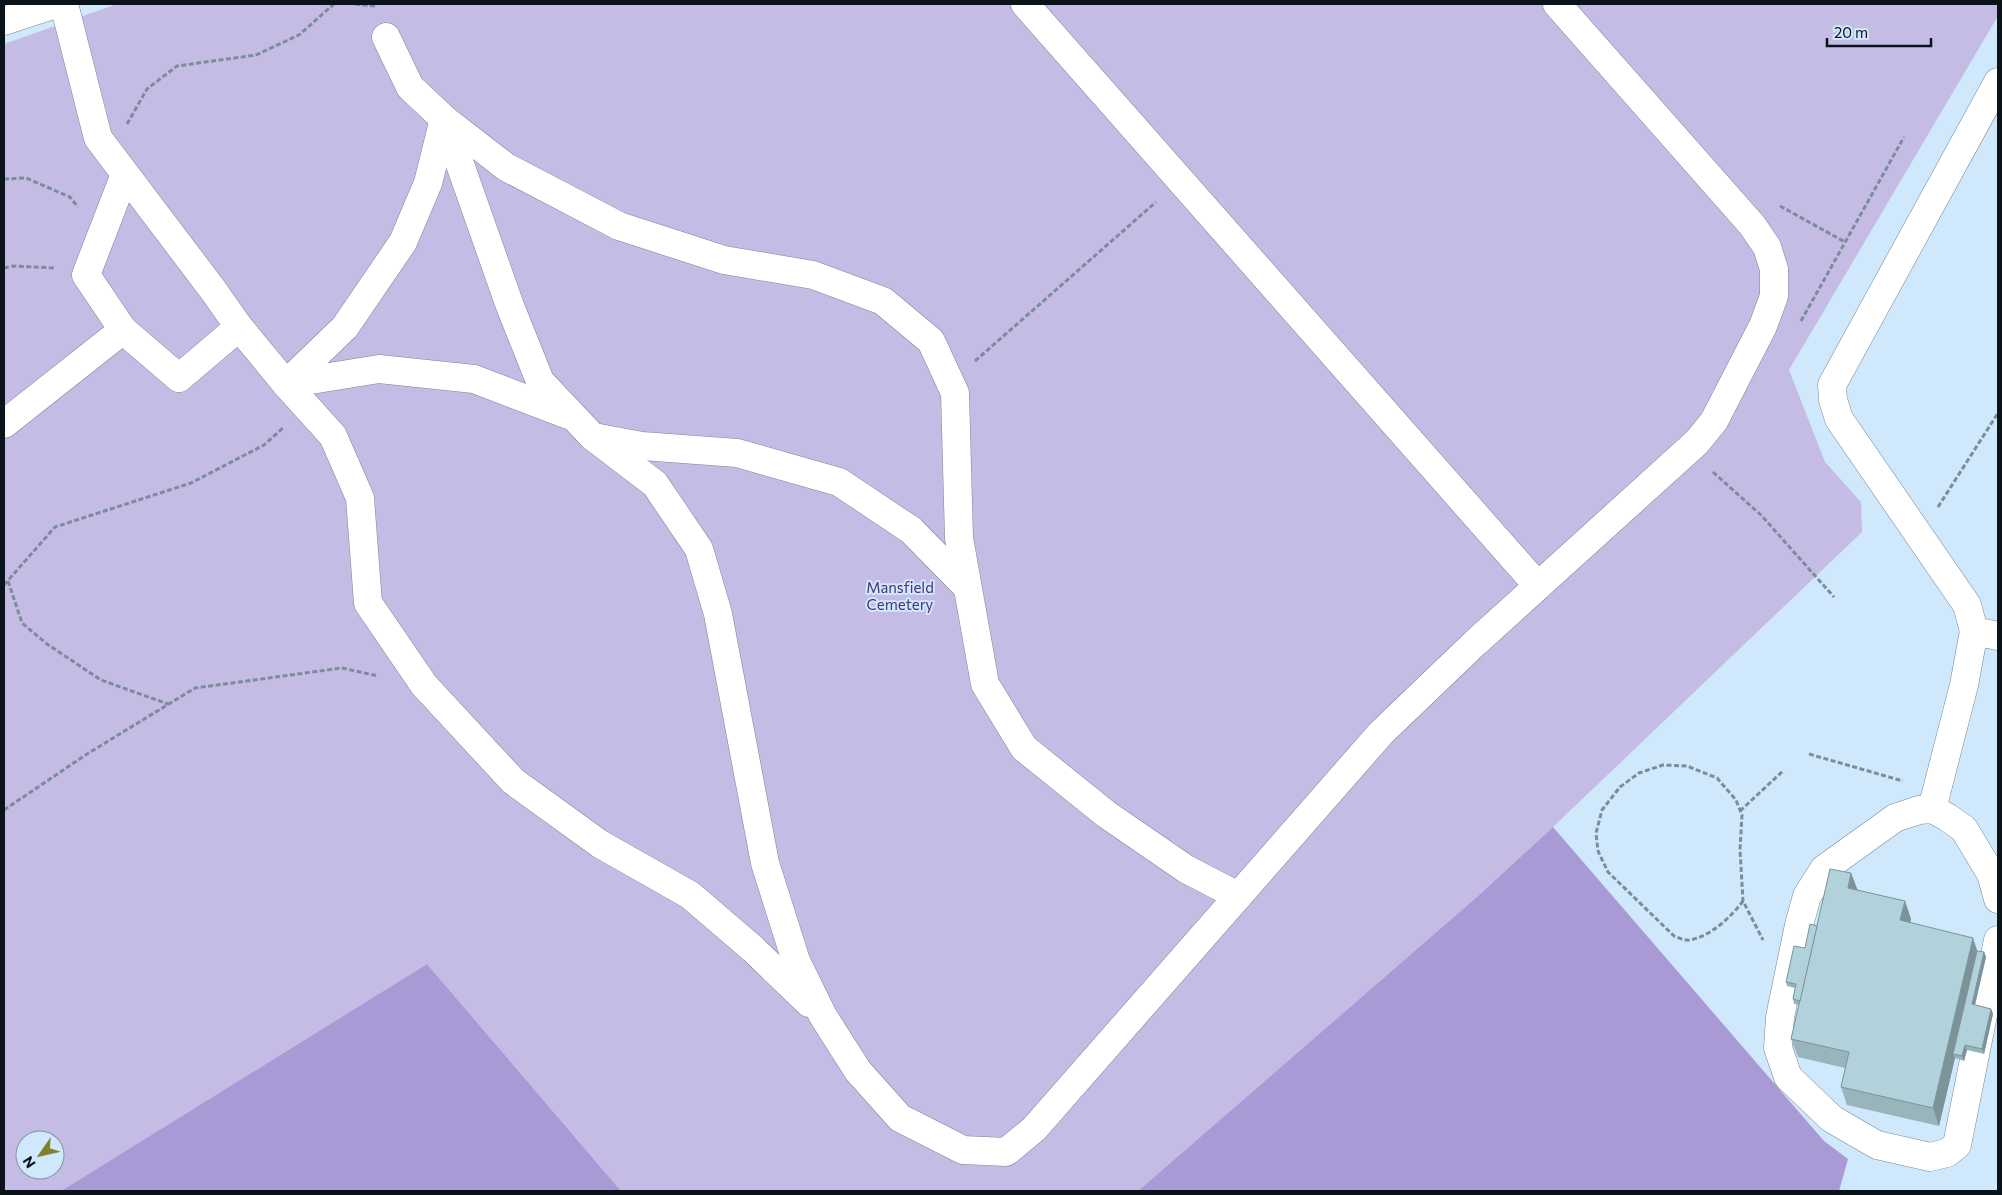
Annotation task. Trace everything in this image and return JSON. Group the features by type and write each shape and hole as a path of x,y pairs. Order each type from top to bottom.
{"street":[{"path":"4,21 56,4"},
{"path":"64,4 98,138 239,327 286,384 333,436 360,498 368,603 424,686 513,781 600,844 690,895 753,949 823,1016"},
{"path":"1026,4 1538,586"},
{"path":"444,119 510,306 540,381 592,436 655,484 698,548 718,614 765,863 796,961 823,1016 858,1071 900,1118 963,1150 1006,1152 1034,1129 1381,733 1474,643 1689,450 1714,421 1764,326 1774,296 1774,269 1767,247 1748,221 1557,4"},
{"path":"386,37 410,87 444,119 506,167 619,226 724,260 813,275 883,301 931,342 955,393 959,538 966,586 985,684 1024,748 1106,814 1186,869 1238,896"},
{"path":"1998,82 1832,384 1833,400 1839,418 1986,633 1964,685 1934,800 1919,810 1895,818 1824,869 1807,896 1780,1017 1778,1048 1788,1077 1832,1119 1877,1145 1930,1158 1948,1153 1957,1145 1998,940"},
{"path":"286,384 345,327 403,242 428,183 444,119"},
{"path":"119,165 100,238 86,275 123,330 179,378 239,327"},
{"path":"4,424 123,330"},
{"path":"286,384 379,369 474,379 574,417"},
{"path":"592,436 642,446 736,453 839,482 911,530 966,586"},
{"path":"1934,800 1947,817 1964,830 1991,874 1998,899"}],"path":[{"path":"119,165 125,127 147,90 177,66 256,55 299,35 334,4"},
{"path":"1797,328 1904,137"},
{"path":"4,179 26,178 70,197 100,238"},
{"path":"950,383 1181,180"},
{"path":"1748,221 1766,199 1845,242"},
{"path":"4,268 13,266 64,269 86,275"},
{"path":"4,585 55,527 191,483 264,445 306,406"},
{"path":"1919,536 1998,413"},
{"path":"1689,450 1761,515 1834,596"},
{"path":"1715,474 1720,466"},
{"path":"8,580 22,623 46,644 101,680 169,704"},
{"path":"4,810 86,754 195,688 342,668 424,686"},
{"path":"1808,754 1934,800"},
{"path":"1663,765 1687,766 1717,778 1736,800 1740,811 1742,815 1740,850 1743,900 1734,913 1720,924 1705,934 1688,941 1674,936 1644,908 1608,872 1598,851 1596,833 1602,810 1620,787 1639,773 1663,765"},
{"path":"1740,811 1784,770"}],"green space":[{"name":"Mansfield Cemetery","path":"117,4 1998,4 1998,16 1789,370 1825,462 1861,502 1862,532 1553,827 1478,896 1138,1191 621,1191 427,964 61,1191 4,1191 4,44"}],"shaded area":[{"path":"1553,827 1824,1141 1848,1159 1839,1191 1138,1191 1478,896"},
{"path":"427,964 621,1191 61,1191"}],"building":[{"path":"1830,869 1851,873 1848,888 1905,901 1900,920 1973,938 1933,1108 1841,1087 1849,1052 1791,1039"},
{"path":"1810,924 1817,926 1800,1001 1793,999 1796,984 1786,982 1794,946 1805,948"},
{"path":"1977,951 1984,952 1972,1004 1991,1009 1982,1049 1965,1045 1962,1056 1953,1054"}]}
